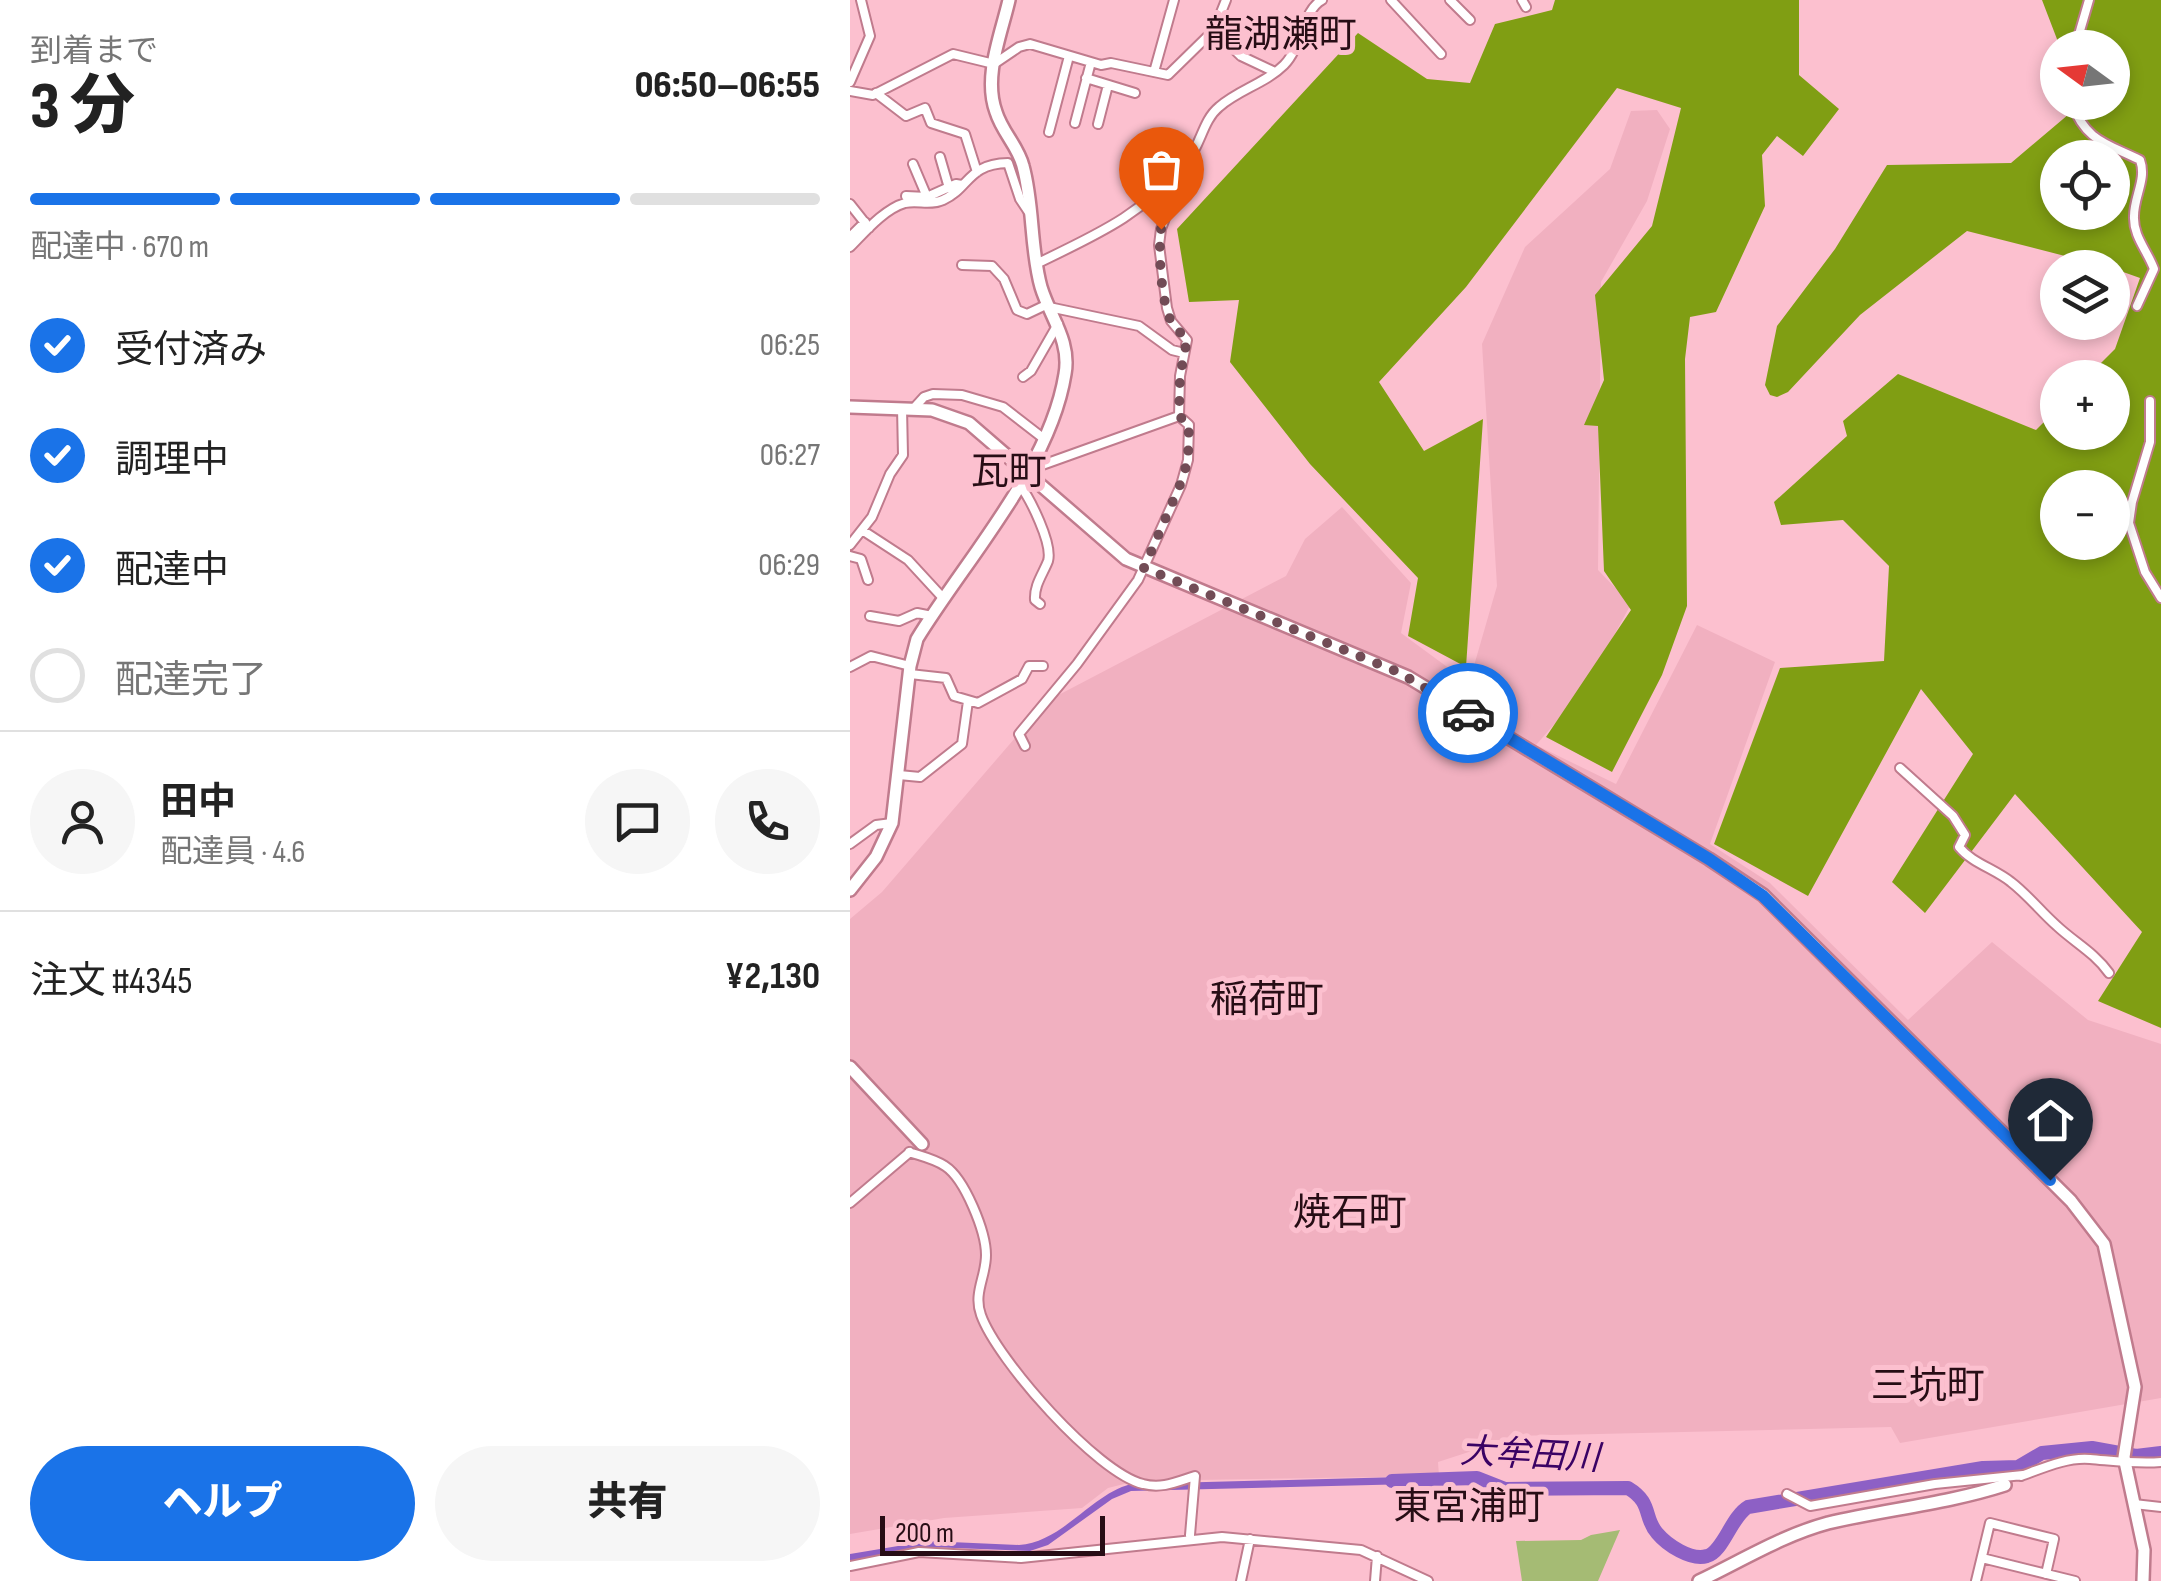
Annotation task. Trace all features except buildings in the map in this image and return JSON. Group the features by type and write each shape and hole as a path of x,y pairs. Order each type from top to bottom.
{"street":[{"path":"850,82 870,36 861,0"},
{"path":"1154,72 1174,0"},
{"path":"850,91 876,93 953,54 994,64 1030,44 1091,62 1168,75 1214,30 1226,0"},
{"path":"1036,264 1127,219 1191,157 1210,116 1220,106 1287,63 1302,37 1310,9 1322,0"},
{"path":"1391,0 1441,54"},
{"path":"1450,0 1470,20"},
{"path":"2080,30 2089,0"},
{"path":"850,890 876,858 892,824 917,639 1027,470 1043,438 1066,371 1058,324 1048,306 1036,264 1023,166 992,100 1005,3"},
{"path":"1214,30 1241,56 1275,72"},
{"path":"1050,132 1069,56"},
{"path":"1074,123 1091,62"},
{"path":"1086,78 1135,93"},
{"path":"1098,124 1108,85"},
{"path":"876,93 906,116 925,108 931,123 965,134 977,172"},
{"path":"2079,120 2092,138 2140,160 2144,172 2134,218 2137,237 2154,268 2137,306"},
{"path":"940,158 948,188"},
{"path":"850,237 906,203 941,202 969,175 998,164 1008,163 1030,216"},
{"path":"914,164 927,197"},
{"path":"1173,176 1178,186 1161,229 1159,245 1167,308 1171,321 1187,340 1179,416"},
{"path":"906,196 927,197 962,185"},
{"path":"850,204 867,225"},
{"path":"850,247 867,225"},
{"path":"962,265 992,266 1004,279 1017,310 1027,314 1048,306 1139,326 1184,354"},
{"path":"1023,378 1058,324"},
{"path":"850,545 903,455 908,408 924,397 962,395 1003,407 1043,438"},
{"path":"2150,402 2150,442 2129,523 2145,572 2161,598"},
{"path":"850,407 943,412 969,422 1112,549 1144,568 1408,678 1750,886 1794,924 2029,1158 2086,1218 2104,1244 2135,1387 2125,1463 2144,1550 2143,1581"},
{"path":"1027,470 1179,416"},
{"path":"1025,746 1019,734 1078,664 1144,568 1188,460 1189,425 1179,416"},
{"path":"1019,484 1030,499 1050,548 1034,591 1040,604"},
{"path":"862,530 908,560 943,598"},
{"path":"850,556 861,559 868,580"},
{"path":"870,616 899,621 917,613 932,616"},
{"path":"850,667 871,656 946,678 954,696 978,703 1022,679 1030,666 1043,666"},
{"path":"899,775 920,777 962,744 968,701"},
{"path":"1900,768 1953,816 1965,835 1959,847 1968,857 2014,883 2057,926 2101,961 2109,973"},
{"path":"850,844 876,825 892,824"},
{"path":"850,1067 922,1144 850,1203"},
{"path":"2029,1158 2050,1132 2058,1106"},
{"path":"909,1152 948,1167 967,1192 986,1251 976,1295 979,1310 1001,1355 1034,1394 1118,1474 1140,1484 1162,1487 1194,1476 1190,1535"},
{"path":"1699,1581 1800,1532 1960,1500 2066,1460 2161,1462"},
{"path":"1788,1494 1810,1506 1935,1484 2023,1475"},
{"path":"2134,1504 2161,1507"},
{"path":"1976,1581 1990,1524 2054,1539 2042,1576"},
{"path":"850,1566 919,1552 1021,1558 1222,1536 1361,1550 1428,1581"},
{"path":"1241,1581 1250,1540"},
{"path":"1376,1581 1377,1555"},
{"path":"1982,1558 2042,1576 2075,1581"}],"shaded area":[{"path":"1657,110 1670,129 1647,201 1601,282 1598,570 1631,604 1585,689 1536,745 1616,784 1697,625 1775,662 1710,844 1770,883 1908,1020 1992,942 2088,1020 2161,1044 2161,1398 1900,1443 1891,1427 1518,1436 1438,1462 1439,1476 1136,1481 1108,1488 1082,1508 944,1518 850,1534 850,919 882,892 1047,701 1286,576 1305,539 1342,507 1411,583 1401,633 1469,683 1497,586 1482,344 1525,247 1610,169 1631,111"},
{"path":"1401,1477 1413,1484 1131,1491 1112,1499 1048,1545 1030,1551 930,1547 850,1561 850,1554 928,1541 1019,1545 1035,1542 1102,1498 1131,1484"}],"green space":[{"path":"1555,0 1799,0 1799,75 1839,109 1803,156 1777,136 1762,155 1765,206 1716,312 1690,317 1685,359 1687,606 1662,675 1612,772 1546,737 1631,610 1604,571 1598,426 1584,425 1604,380 1595,295 1652,226 1681,108 1617,88 1466,287 1379,382 1424,451 1483,419 1466,667 1408,636 1418,578 1310,464 1230,362 1239,300 1189,302 1177,229 1358,33 1427,79 1470,83 1495,24 1552,10"},
{"path":"2042,0 2161,0 2161,1028 2098,1001 2142,932 2015,794 1925,913 1892,882 1973,754 1921,689 1808,896 1714,844 1780,668 1884,661 1889,566 1843,520 1781,525 1774,502 1847,436 1843,421 1898,374 2036,430 2040,426 2040,450 2130,450 2130,360 2104,360 2118,340 2130,340 2130,306 2140,278 2130,274 2130,250 2041,250 1967,231 1860,315 1788,392 1777,397 1770,395 1765,385 1777,326 1835,249 1887,165 2011,163 2062,120 2130,120 2130,30 2053,30"},
{"path":"1620,1530 1598,1581 1522,1581 1516,1541 1581,1540"}],"waterway":[{"name":"大牟田川","path":"1392,1481 1477,1478 1505,1489 1628,1488 1641,1499 1661,1538 1680,1551 1701,1557 1718,1548 1748,1507 1983,1468 2018,1467 2042,1453 2092,1448 2136,1456 2161,1453"}],"way so far":[{"path":"1161,229 1159,245 1167,308 1171,321 1187,340 1180,376 1179,416 1189,425 1188,460 1144,568 1398,672 1468,713"}],"district":[{"name":"龍湖瀬町","path":"1281,34"},
{"name":"瓦町","path":"1009,471"},
{"name":"稲荷町","path":"1267,999"},
{"name":"焼石町","path":"1350,1212"},
{"name":"三坑町","path":"1928,1385"},
{"name":"東宮浦町","path":"1469,1506"}],"route":[{"path":"1468,713 1763,896 2050,1180"}]}
